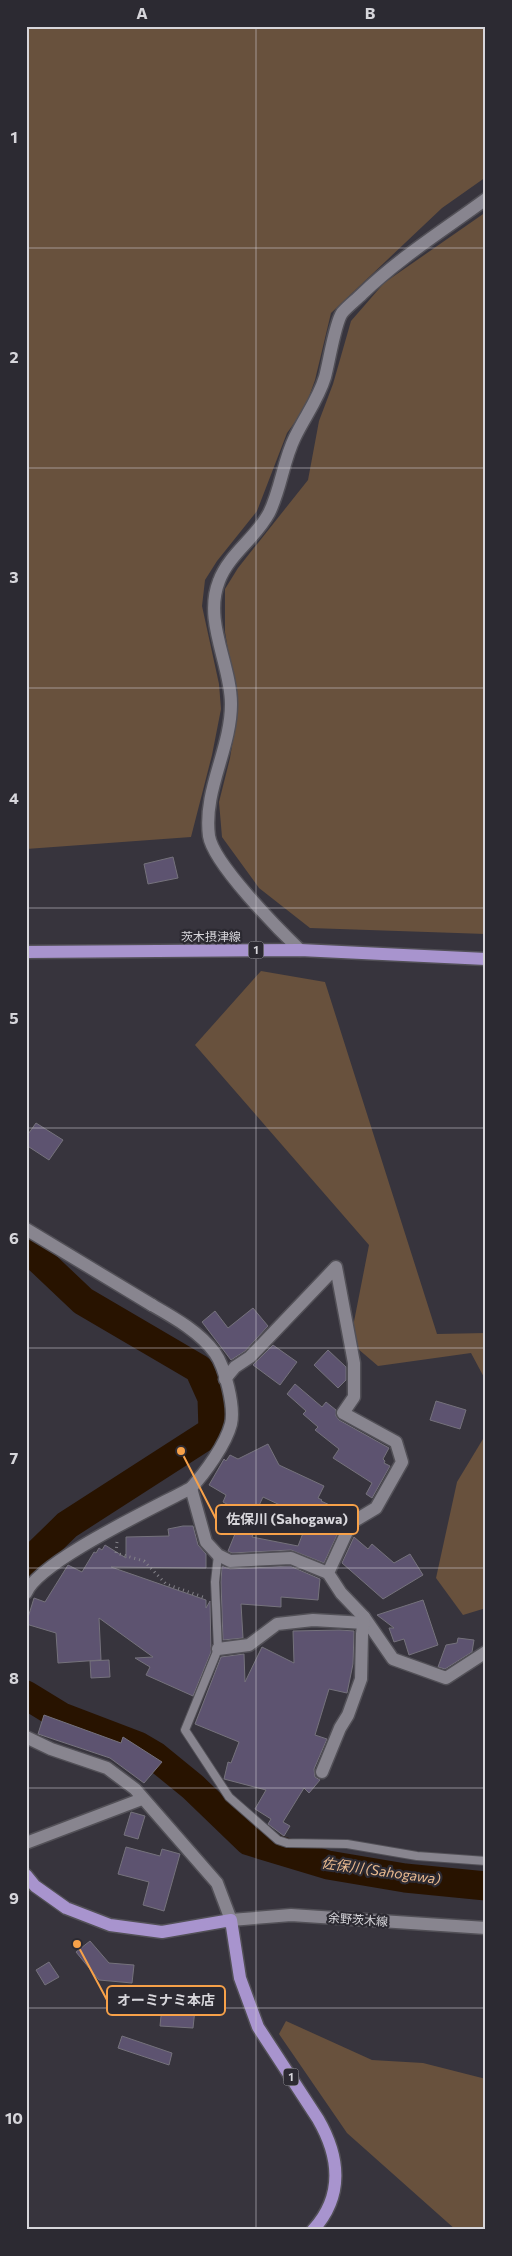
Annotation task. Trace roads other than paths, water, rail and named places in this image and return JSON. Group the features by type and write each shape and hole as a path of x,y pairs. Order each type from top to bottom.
{"main road":[{"name":"茨木摂津線","path":"26,952 300,950 486,959"},
{"path":"26,1875 35,1886 66,1908 110,1925 162,1932 231,1920"},
{"name":"1","path":"231,1920 240,1978 258,2027 327,2134 336,2166 334,2196 328,2210 313,2230"}],"street":[{"path":"300,950 267,918 234,878 213,848 209,836 209,800 222,756 231,705 229,679 217,629 214,605 218,581 230,562 268,514 295,437 313,408 324,379 341,314 379,277 486,199"},
{"path":"26,1228 185,1324 215,1354 229,1388 231,1423 202,1477 191,1488 72,1552 50,1567 30,1585 26,1593"},
{"path":"225,1379 235,1367 250,1357 336,1267 354,1363 354,1396 343,1413 396,1442 402,1462 376,1508 351,1523 328,1573"},
{"path":"191,1488 206,1542 218,1555 230,1561 291,1558 328,1573 341,1593 365,1620 393,1659 446,1678 486,1652"},
{"path":"218,1649 249,1645 277,1624 313,1620 365,1620"},
{"path":"322,1772 340,1728 348,1715 361,1679 362,1634 365,1620"},
{"path":"26,1737 51,1749 107,1768 135,1790 217,1883 231,1920"},
{"path":"26,1843 142,1799"},
{"name":"余野茨木線","path":"231,1920 291,1915 486,1928"}],"lane":[{"path":"218,1555 215,1582 218,1649 184,1730 229,1797 272,1836 287,1842 347,1844 417,1856 486,1861"}],"waterway":[{"name":"佐保川 (Sahogawa)","path":"26,1247 83,1301 199,1369 212,1398 213,1431 67,1525 26,1565"},
{"name":"佐保川 (Sahogawa)","path":"26,1695 62,1717 138,1746 155,1756 193,1787 249,1841 328,1865 405,1878 486,1886"}],"place":[{"name":"佐保川 (Sahogawa)","path":"181,1451"},
{"name":"オーミナミ本店","path":"77,1944"}]}
